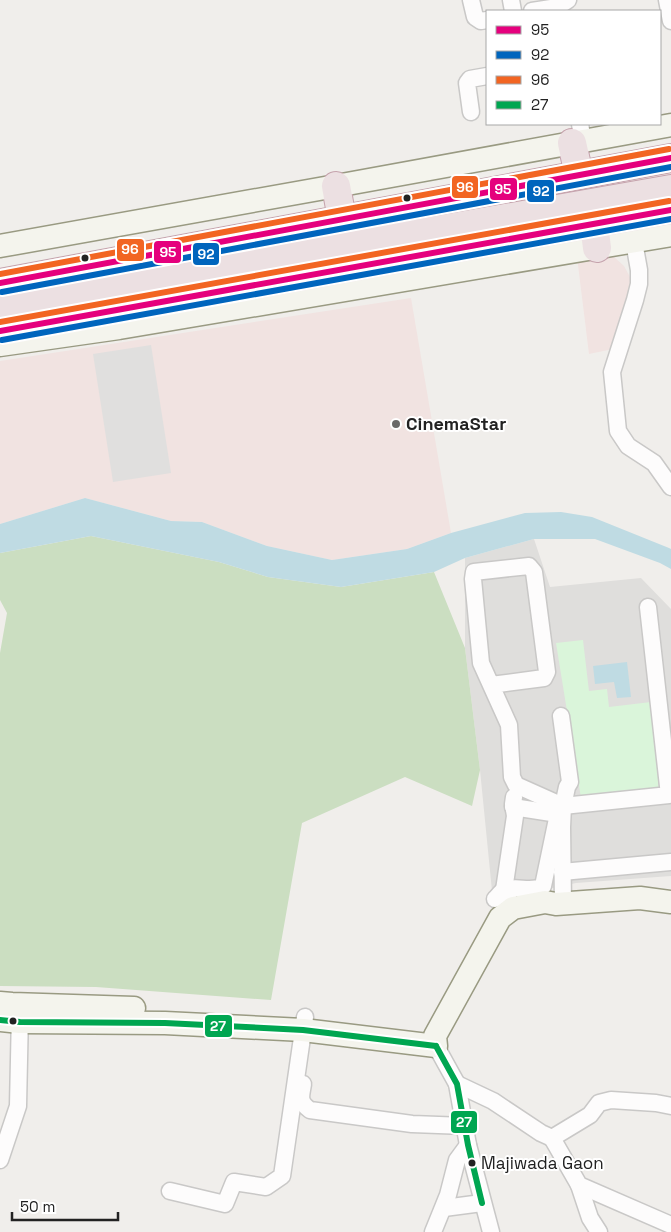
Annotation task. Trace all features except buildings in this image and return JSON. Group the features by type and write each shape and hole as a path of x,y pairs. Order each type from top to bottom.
{"highway":[{"path":"578,136 578,175"},
{"path":"0,283 671,158"},
{"path":"336,186 342,219"},
{"path":"0,307 671,189"},
{"path":"0,331 416,267 596,236 671,210"}],"street":[{"path":"471,0 475,17 481,21 486,20"},
{"path":"667,0 671,21"},
{"path":"471,112 467,83 470,78 486,76"},
{"path":"0,246 336,186 578,136 671,125"},
{"path":"596,236 634,242 671,235"},
{"path":"634,242 639,270 639,284 612,372 618,432 628,446 654,463 671,487"},
{"path":"0,344 119,328 416,267"},
{"path":"435,1041 500,918 515,816 513,807 516,785 512,777 509,725 481,663 473,579 474,572 529,566 534,572 547,672 544,678 491,684"},
{"path":"516,785 563,806 670,795 664,689 648,607"},
{"path":"560,881 563,806 570,782 561,716"},
{"path":"513,807 558,814 560,881"},
{"path":"504,899 517,888 539,888 560,881 671,862"},
{"path":"504,899 560,881 640,893 671,902"},
{"path":"640,893 662,888 671,889"},
{"path":"0,1160 18,1106 10,1012 165,1023 307,1027 435,1041"},
{"path":"307,1027 301,1098 303,1105 310,1110 412,1124 464,1126"},
{"path":"170,1191 225,1204 234,1182 266,1187 282,1176 307,1027"},
{"path":"435,1041 457,1084 468,1145 491,1232"},
{"path":"457,1084 493,1101 541,1133 552,1138 579,1185 590,1218 599,1232"},
{"path":"552,1138 590,1115 599,1103 611,1100 671,1106"},
{"path":"434,1232 444,1208 457,1160 468,1145"},
{"path":"579,1185 671,1225"},
{"path":"444,1208 482,1203"}],"shaded area":[{"path":"602,253 614,257 624,266 630,277 632,290 613,349 589,354 577,257"},
{"path":"411,298 451,533 407,549 332,560 267,546 202,522 171,521 85,498 0,524 0,361"},
{"path":"151,345 171,473 113,482 93,354"},
{"path":"534,539 550,587 641,578 671,609 671,876 576,883 493,901 465,648 465,558"}],"green space":[{"path":"91,536 219,562 268,577 341,587 434,572 465,648 480,770 472,806 405,777 302,823 271,1000 96,987 0,986 0,653 7,613 0,600 0,553"},
{"path":"583,640 589,691 607,689 609,707 651,702 659,790 581,798 556,643"}],"water":[{"path":"85,498 171,521 202,522 267,546 332,560 407,549 451,533 525,513 561,512 592,517 671,549 671,569 660,563 595,539 534,539 465,558 434,572 341,587 268,577 219,562 91,536 0,553 0,524"},
{"path":"627,662 631,697 617,698 614,682 595,684 593,666"}],"transit line":[{"name":"96","path":"0,274 669,149"},
{"name":"95","path":"0,283 671,158"},
{"name":"92","path":"2,292 671,167"},
{"name":"96","path":"0,322 669,201"},
{"name":"95","path":"0,331 671,210"},
{"name":"92","path":"2,340 671,219"},
{"name":"27","path":"0,1020 20,1022 165,1023 303,1030 436,1046"},
{"name":"27","path":"436,1046 457,1084 468,1145 482,1203"}],"place":[{"name":"CinemaStar","path":"396,424"},
{"name":"Majiwada Gaon","path":"472,1163"}]}
